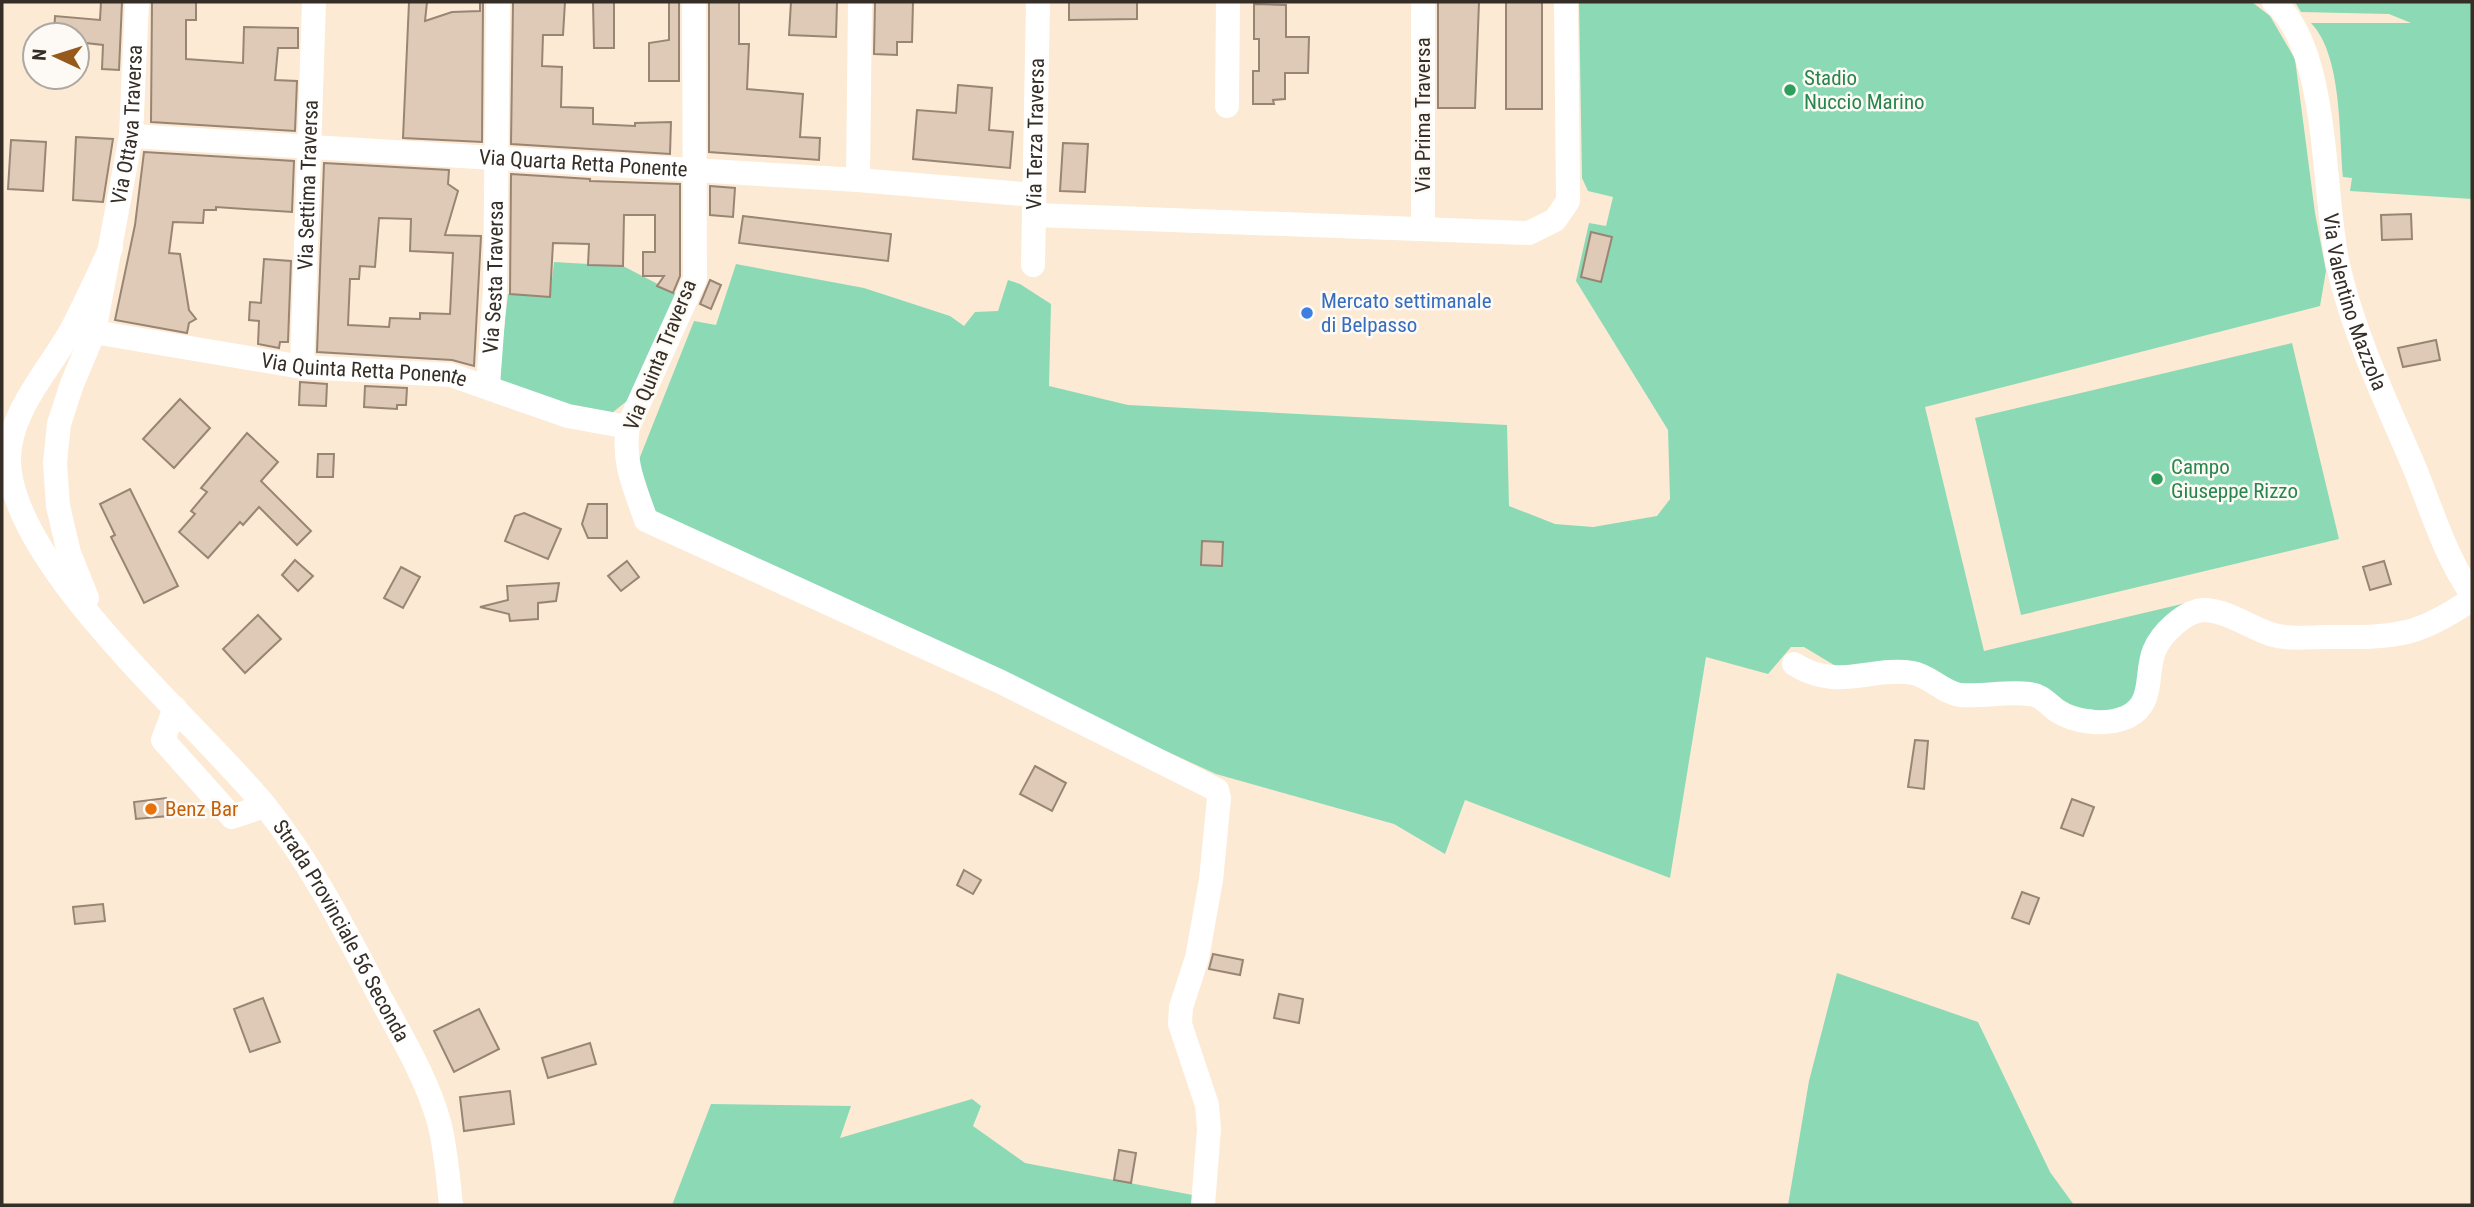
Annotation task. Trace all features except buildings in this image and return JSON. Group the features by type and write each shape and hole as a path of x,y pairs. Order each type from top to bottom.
{"street":[{"name":"Via Ottava Traversa","path":"111,248 131,136 136,2"},
{"name":"Via Settima Traversa","path":"302,367 314,2"},
{"name":"Via Sesta Traversa","path":"488,385 495,291 498,2"},
{"name":"Via Quinta Traversa","path":"694,2 695,279 628,427 624,457 646,520 1001,682 1217,790 1219,798 1211,880 1197,958 1181,1007 1180,1024 1207,1105 1209,1129 1203,1205"},
{"path":"858,180 860,2"},
{"name":"Via Terza Traversa","path":"1033,265 1038,2"},
{"path":"1227,106 1228,2"},
{"name":"Via Prima Traversa","path":"1423,2 1423,229"},
{"name":"Via Quarta Retta Ponente","path":"131,136 858,180 1034,205 1529,233 1555,220 1568,201 1566,2"},
{"name":"Via Valentino Mazzola","path":"2274,2 2295,27 2314,78 2330,223 2348,303 2445,544 2472,597"},
{"path":"96,622 69,553 58,506 55,463 59,425 72,384 94,332 111,248"},
{"path":"96,622 48,561 25,517 12,481 9,459 12,439 24,406 72,329 111,248"},
{"name":"Via Quinta Retta Ponente","path":"94,332 302,367 451,375 488,385 502,395 568,416 628,427"},
{"path":"1794,664 1810,674 1833,678 1916,674 1945,691 1962,695 2032,694 2067,716 2094,722 2128,717 2140,708 2150,684 2153,653 2158,643 2181,619 2192,612 2218,613 2286,637 2379,637 2403,635 2427,626 2472,597"},
{"name":"Strada Provinciale 56 Seconda","path":"96,622 264,806 323,889 423,1077 439,1123 452,1205"}],"green space":[{"path":"1579,2 2252,2 2270,16 2295,59 2315,213 2326,271 2320,306 1925,407 1984,651 2186,603 2140,691 2127,707 2098,714 2092,709 2074,712 1992,688 1839,668 1804,647 1791,647 1768,674 1706,657 1670,878 1465,800 1445,854 1394,824 1216,774 649,514 638,462 694,321 716,325 736,264 864,288 950,316 964,326 975,312 998,311 1008,280 1020,284 1051,304 1049,386 1128,405 1507,425 1509,506 1555,524 1593,527 1657,516 1670,499 1668,430 1576,281 1589,223 1606,226 1613,197 1588,191 1582,178"},
{"path":"2295,2 2472,2 2472,199 2350,191 2352,178 2343,177 2334,74 2329,54 2311,23 2411,23 2389,14 2301,12"},
{"path":"554,262 623,266 677,294 628,400 612,413 602,415 498,382 508,294 550,297"},
{"name":"Campo Giuseppe Rizzo","path":"2292,343 2339,539 2021,615 1975,418"},
{"path":"1837,973 1978,1022 2050,1172 2074,1205 1788,1205 1809,1081"},
{"path":"972,1099 981,1106 973,1126 1025,1163 1198,1196 1198,1205 672,1205 711,1104 851,1106 840,1138"}],"place":[{"name":"Stadio Nuccio Marino","path":"1790,90"},
{"name":"Mercato settimanale di Belpasso","path":"1307,313"},
{"name":"Campo Giuseppe Rizzo","path":"2157,479"},
{"name":"Benz Bar","path":"151,809"}]}
